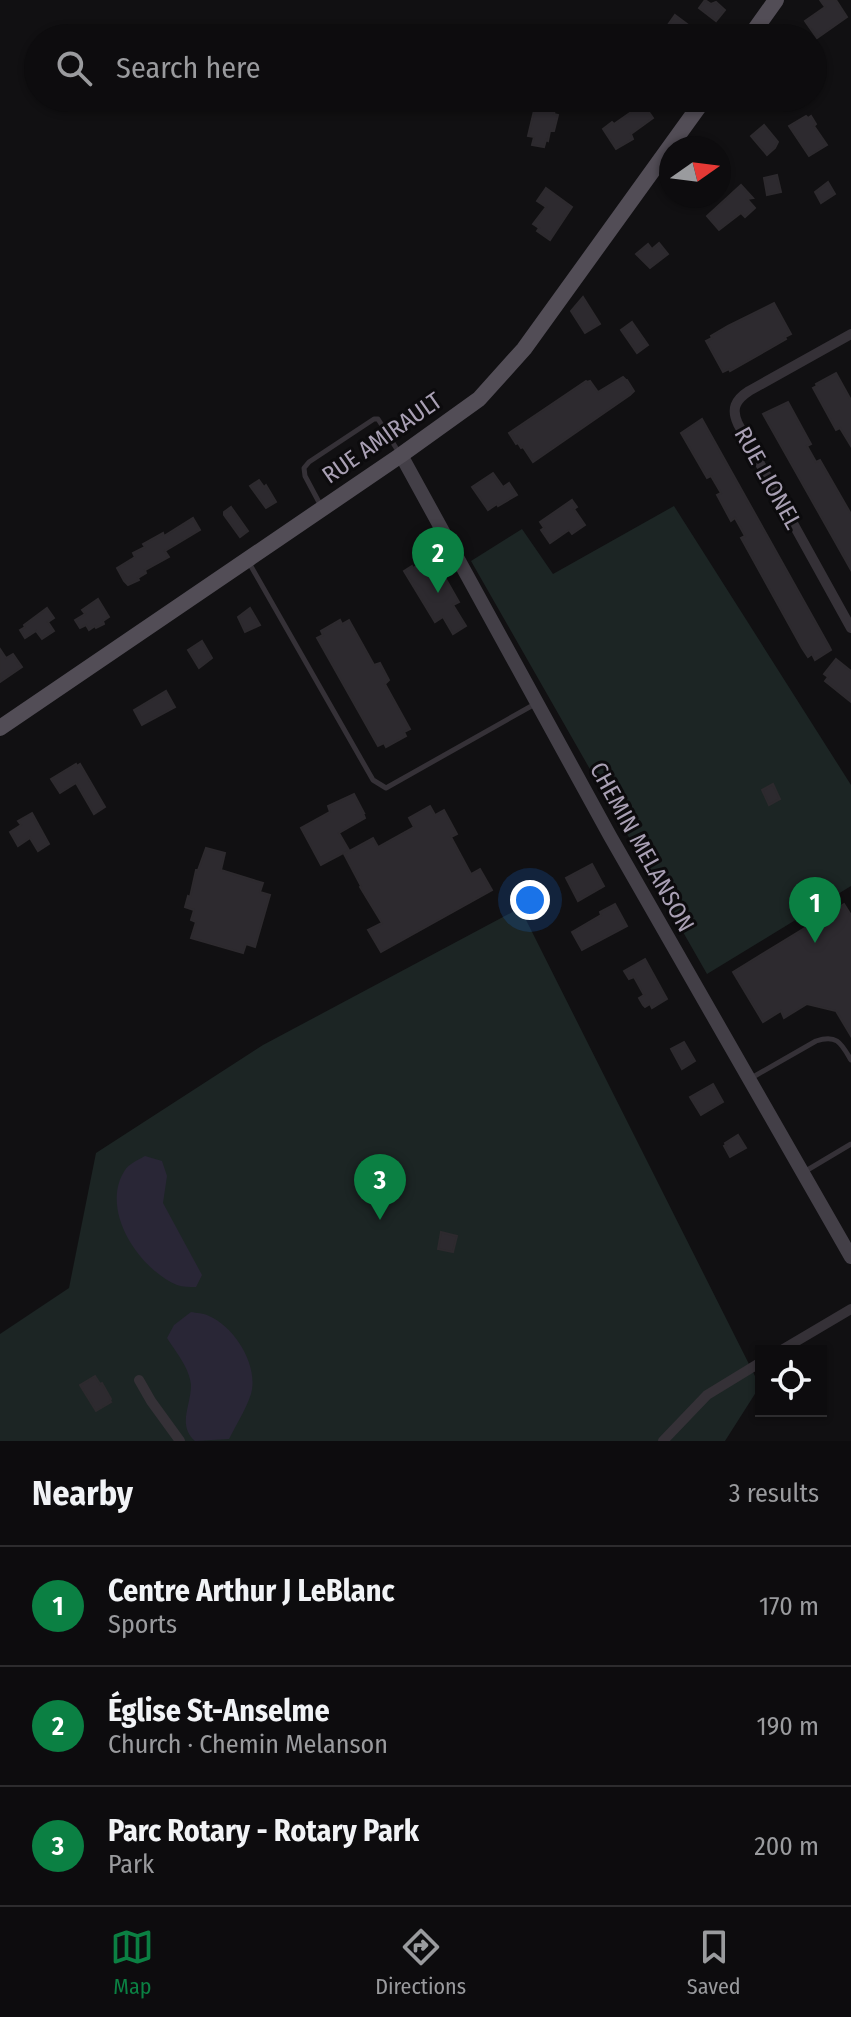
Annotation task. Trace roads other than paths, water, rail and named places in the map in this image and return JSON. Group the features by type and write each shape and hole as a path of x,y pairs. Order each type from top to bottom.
{"main road":[{"path":"759,24 776,0"},
{"name":"RUE AMIRAULT","path":"0,728 479,399 524,349 695,112"}],"street":[{"name":"RUE LIONEL","path":"851,334 741,396 734,412 851,628"},
{"name":"CHEMIN MELANSON","path":"401,455 620,853 851,1257"},
{"path":"790,1345 851,1309"},
{"path":"663,1441 707,1395 755,1366"},
{"path":"139,1380 180,1441"}],"lane":[{"path":"322,509 305,476 304,468 309,462 374,419 382,423 401,455"},
{"path":"248,560 373,780 386,788 537,703"},
{"path":"749,1079 825,1038 842,1044 851,1060"},
{"path":"803,1172 851,1144"}],"place":[{"name":"Église St-Anselme","path":"438,593"},
{"name":"Centre Arthur J LeBlanc","path":"815,943"},
{"name":"Parc Rotary - Rotary Park","path":"380,1220"}]}
